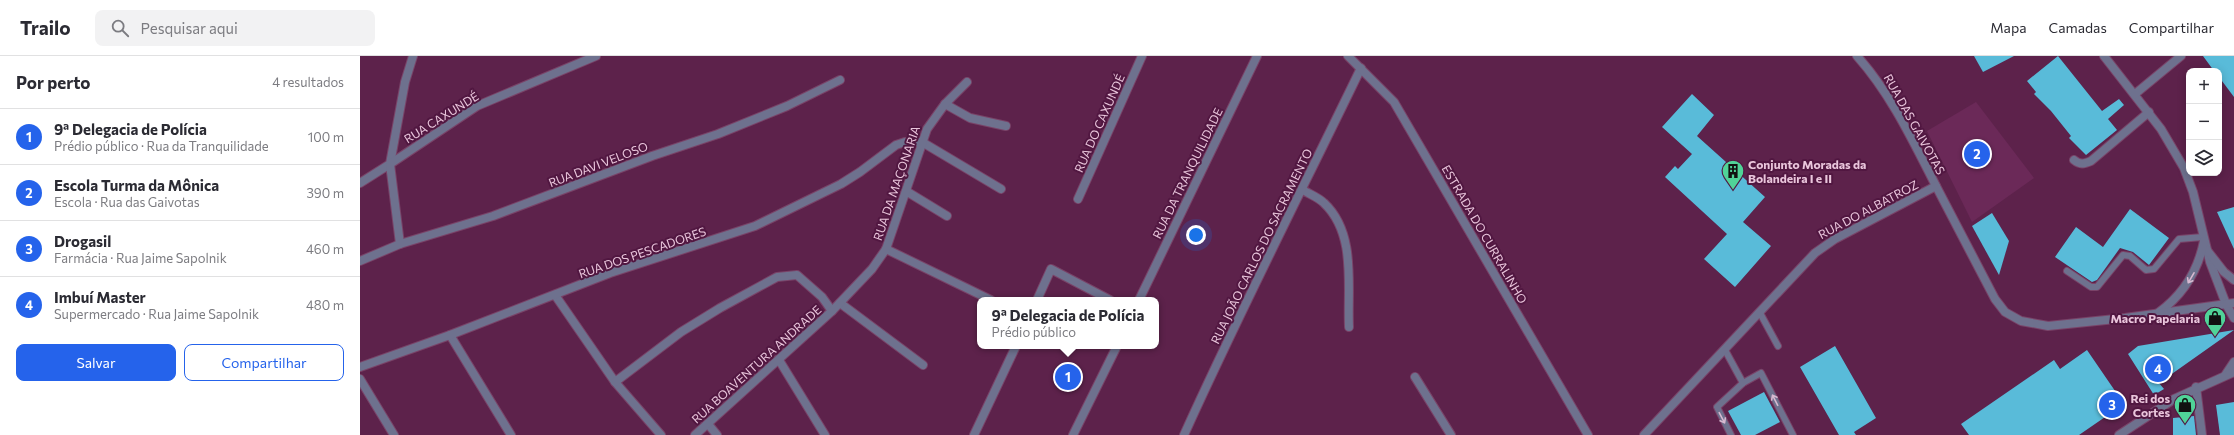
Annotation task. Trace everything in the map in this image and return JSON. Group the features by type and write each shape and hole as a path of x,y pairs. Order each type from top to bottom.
{"street":[{"path":"400,244 390,164 405,82 413,56"},
{"name":"RUA CAXUNDÉ","path":"360,183 477,106 596,56"},
{"name":"RUA DO CAXUNDÉ","path":"1078,199 1142,56"},
{"name":"RUA DA TRANQUILIDADE","path":"1140,297 1257,56"},
{"name":"ESTRADA DO CURRALINHO","path":"1348,56 1394,102 1588,435"},
{"name":"RUA DAS GAIVOTAS","path":"1857,56 1878,81 1892,104 1936,186"},
{"path":"2104,56 2149,112 2174,148 2184,168 2193,192 2205,243 2230,304 2234,318"},
{"path":"2135,94 2181,56"},
{"name":"RUA JOÃO CARLOS DO SACRAMENTO","path":"1184,435 1235,324 1303,190 1361,68"},
{"name":"RUA DAVI VELOSO","path":"360,261 400,244 493,216 652,156 718,134 787,106 840,80"},
{"name":"RUA DA MAÇONARIA","path":"832,311 872,269 886,249 927,129 944,104 968,82"},
{"path":"944,104 970,118 1006,126"},
{"path":"2074,160 2078,164 2084,164 2091,161 2149,112"},
{"name":"RUA DOS PESCADORES","path":"360,367 450,335 610,273 755,226 841,184 860,172 896,145 905,142 922,142"},
{"path":"922,142 1000,189"},
{"name":"RUA DO ALBATROZ","path":"1644,435 1815,253 1824,246 1936,186 1995,299 2005,312 2021,321 2048,326 2157,313"},
{"path":"1303,190 1323,201 1333,213 1341,229 1349,273 1349,327"},
{"path":"906,191 947,216"},
{"path":"2205,243 2224,272 2234,280"},
{"path":"2157,313 2175,300 2188,282 2198,263 2205,243"},
{"path":"886,249 986,297"},
{"path":"1038,297 1051,269 1104,297"},
{"path":"615,382 681,332 777,277 797,275 817,292 832,311"},
{"path":"555,295 615,382 661,435"},
{"path":"840,303 923,365"},
{"path":"2157,313 2230,304"},
{"name":"RUA BOAVENTURA ANDRADE","path":"695,435 832,311"},
{"path":"450,335 511,435"},
{"path":"974,435 1015,349"},
{"path":"1073,435 1116,349"},
{"path":"779,360 825,435"},
{"path":"2119,435 2150,413 2196,387 2230,373 2234,362"},
{"path":"1415,377 1451,435"},
{"path":"360,379 394,435"},
{"path":"2196,387 2202,435"},
{"path":"708,424 717,435"}],"lane":[{"path":"2067,271 2091,287 2097,286 2122,255 2130,256 2146,270 2150,270 2179,239 2205,243"},
{"path":"1760,313 1778,346"},
{"path":"1725,350 1743,383"},
{"path":"1731,435 1717,407 1743,383 1761,373 1793,435"}],"shaded area":[{"path":"1976,102 2034,178 1972,222 1927,131"}],"building":[{"path":"1974,56 2014,56 1983,72"},
{"path":"2058,56 2102,111 2119,99 2124,105 2108,119 2117,130 2086,155 2069,138 2071,136 2051,111 2034,94 2036,92 2027,81"},
{"path":"2203,56 2234,56 2234,97 2222,81 2222,68 2212,68"},
{"name":"Conjunto Moradas da Bolandeira I e II","path":"1692,94 1714,115 1697,136 1765,197 1743,222 1771,246 1735,287 1704,259 1727,234 1665,177 1675,166 1678,169 1692,154 1662,127"},
{"path":"2234,207 2234,249 2217,212"},
{"path":"2130,209 2169,238 2149,265 2133,252 2120,248 2097,280 2092,282 2055,257 2076,227 2103,247"},
{"path":"1992,213 2009,241 1999,275 1972,226"},
{"path":"2234,330 2159,383 2164,389 2154,395 2128,354 2138,346"},
{"path":"1835,346 1876,418 1854,432 1856,435 1839,435 1800,367"},
{"path":"2087,350 2124,404 2079,435 1969,435 1961,424 2054,360 2060,369"},
{"path":"1764,392 1780,422 1755,435 1741,435 1728,411"},
{"path":"2234,402 2234,435 2220,435 2216,405"},
{"name":"Rei dos Cortes","path":"2194,416 2196,435 2173,435 2173,418"}],"place":[{"name":"Escola Turma da Mônica","path":"1977,154"},
{"name":"Conjunto Moradas da Bolandeira I e II","path":"1733,190"},
{"name":"Macro Papelaria","path":"2215,338"},
{"name":"Imbuí Master","path":"2158,369"},
{"name":"9ª Delegacia de Polícia","path":"1068,377"},
{"name":"Drogasil","path":"2112,405"},
{"name":"Rei dos Cortes","path":"2185,424"}]}
